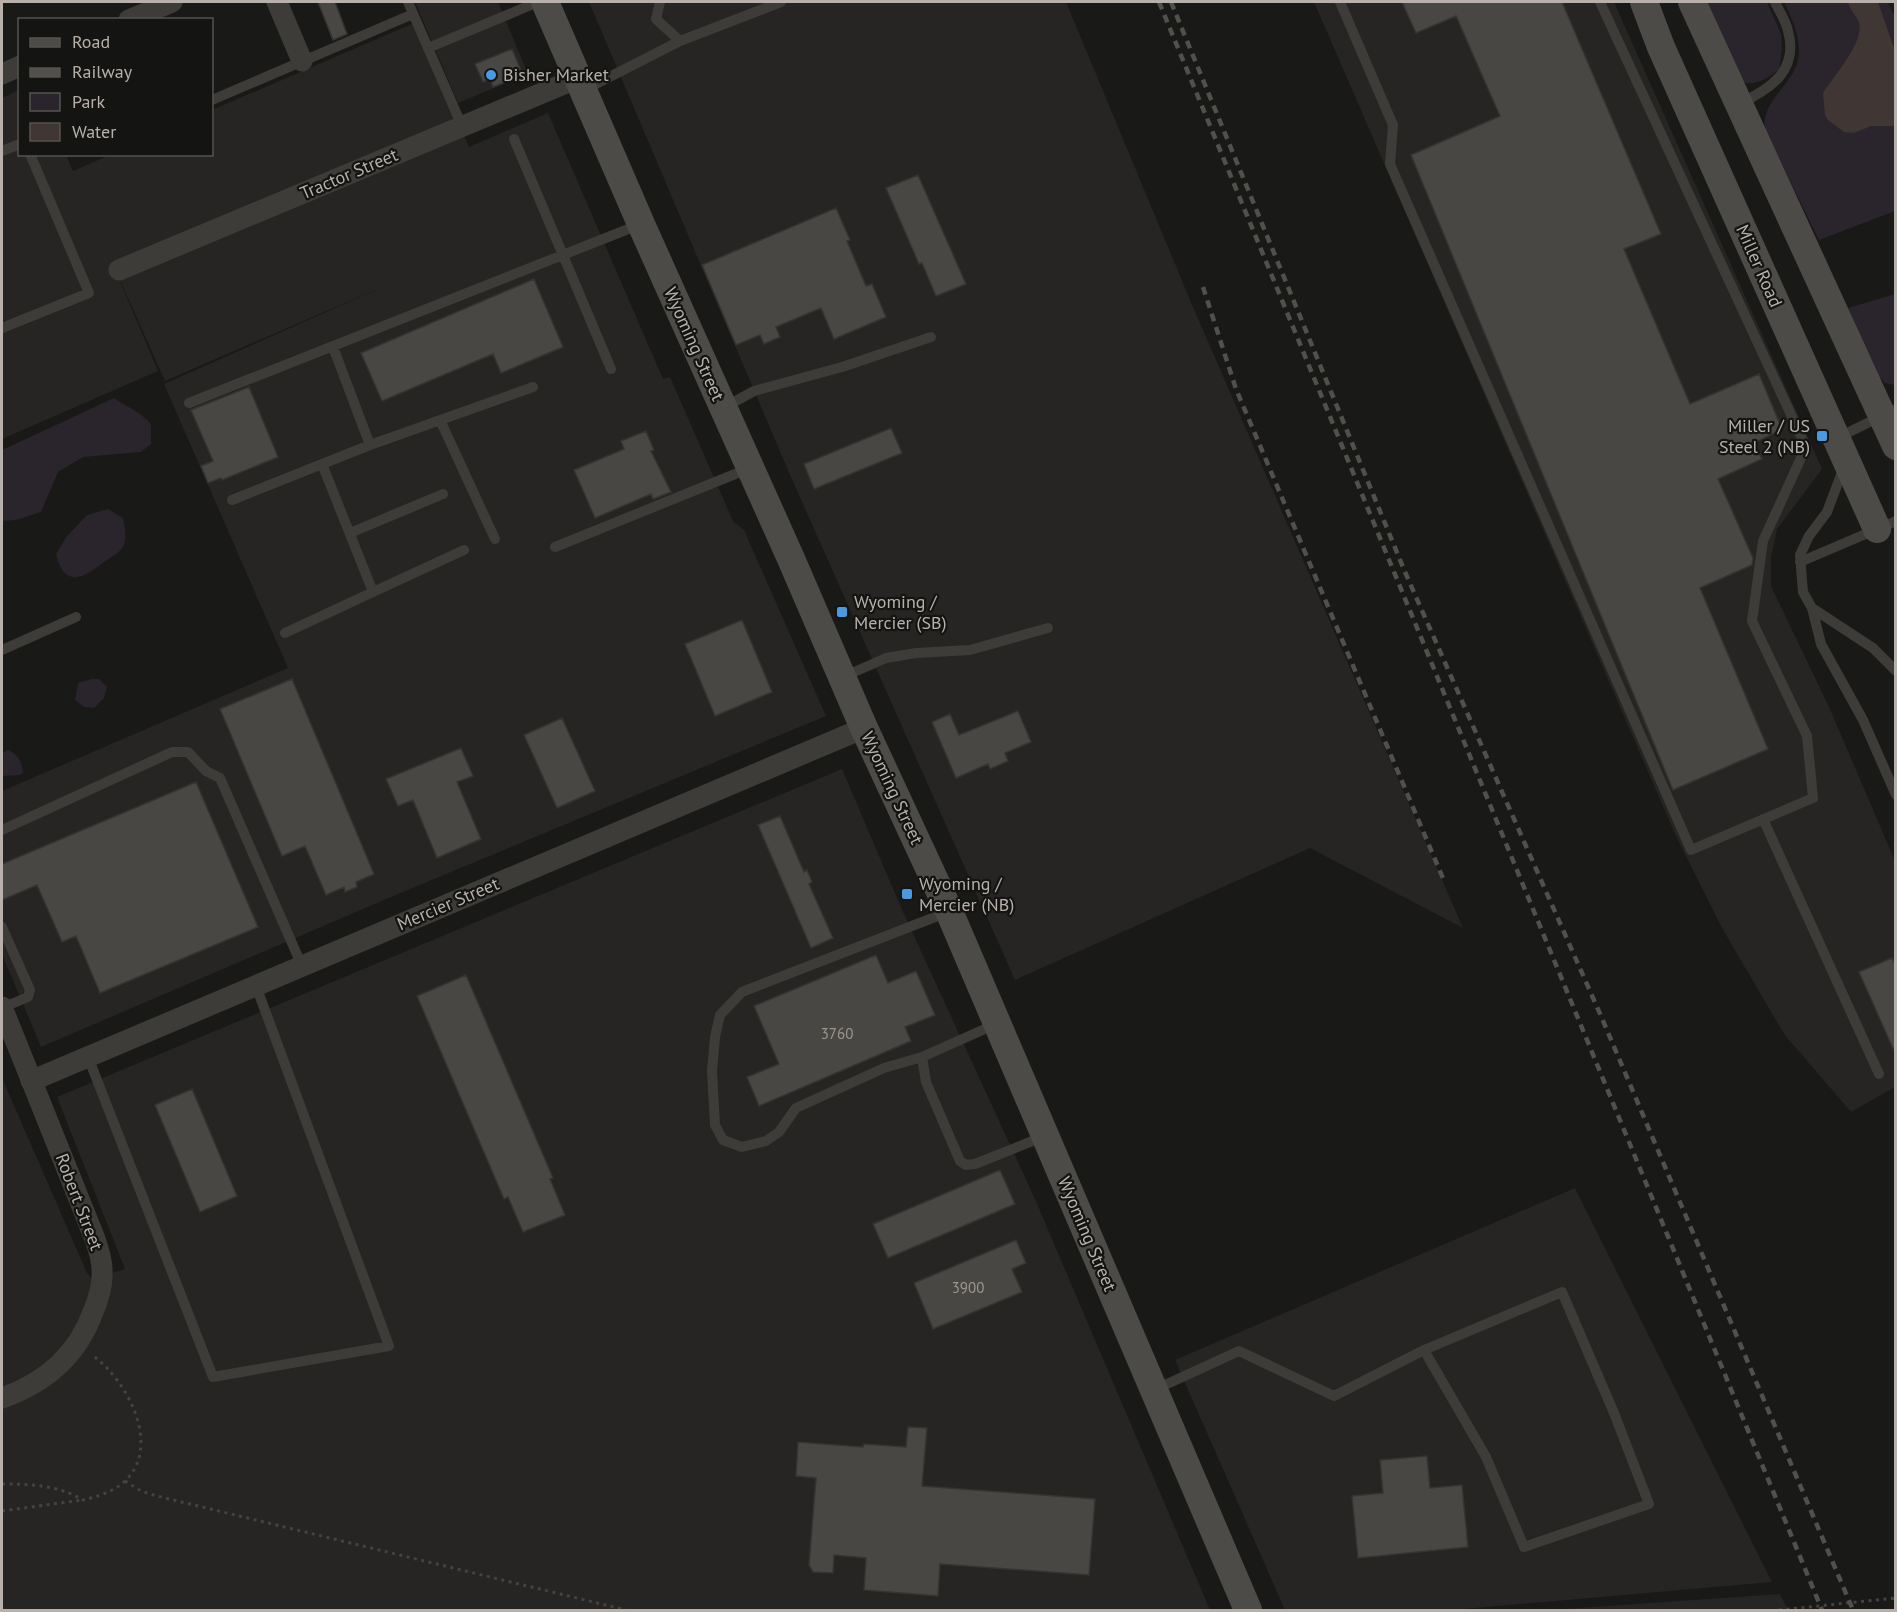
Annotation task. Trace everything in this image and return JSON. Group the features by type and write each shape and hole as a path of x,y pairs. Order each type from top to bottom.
{"main road":[{"name":"Wyoming Street","path":"545,2 864,728 949,911 1248,1611"},
{"name":"Miller Road","path":"1644,2 1660,47 1842,450 1886,525"},
{"path":"1692,2 1889,413 1896,446"}],"street":[{"path":"134,18 172,2"},
{"path":"277,2 302,62"},
{"path":"2,74 18,67"},
{"name":"Tractor Street","path":"119,270 462,126 581,84"},
{"name":"Mercier Street","path":"31,1081 864,728"},
{"name":"Robert Street","path":"2,1008 95,1239 102,1275 98,1301 89,1324 77,1344 57,1368 42,1380 2,1398"}],"lane":[{"path":"408,2 462,126"},
{"path":"428,48 538,2"},
{"path":"660,2 656,19 680,41"},
{"path":"581,84 680,41 782,2"},
{"path":"1340,2 1393,126 1390,164 1691,850 1813,798 1807,736 1752,621 1763,541 1806,447 1600,2"},
{"path":"1739,104 1771,87 1779,79 1788,62 1790,39 1788,29 1775,2"},
{"path":"213,100 414,14"},
{"path":"514,139 611,369"},
{"path":"2,151 18,145"},
{"path":"2,328 89,293 31,156"},
{"path":"189,403 641,224"},
{"path":"723,408 754,391 842,367 931,337"},
{"path":"333,347 370,445"},
{"path":"232,500 370,445 533,387"},
{"path":"1889,413 1842,450 1827,512 1809,536 1800,555 1800,562 1803,592 1812,608 1821,644 1863,720 1896,795"},
{"path":"440,420 495,539"},
{"path":"322,464 373,592"},
{"path":"555,547 750,468"},
{"path":"350,533 443,494"},
{"path":"1800,562 1886,525"},
{"path":"285,633 464,550"},
{"path":"1812,608 1874,648 1896,671"},
{"path":"2,650 76,617"},
{"path":"843,677 886,658 916,652 970,650 1048,628"},
{"path":"2,830 172,752 188,753 206,771 220,778 302,966"},
{"path":"1763,819 1880,1074"},
{"path":"949,911 742,992 720,1015 715,1037 712,1071 715,1125 723,1140 742,1147 766,1141 779,1132 796,1108 884,1068 922,1057 997,1024"},
{"path":"2,927 30,990 28,997 2,1008"},
{"path":"88,1057 213,1377 389,1346 255,986"},
{"path":"922,1057 927,1082 960,1161 966,1165 975,1164 1045,1136"},
{"path":"1154,1390 1239,1351 1334,1396 1424,1350 1562,1293 1614,1413 1649,1504 1524,1547 1486,1457 1424,1350"}],"path":[{"path":"2,1511 83,1500 106,1493 125,1481 136,1467 140,1451 140,1433 129,1397 118,1378 102,1362 77,1344"},
{"path":"125,1481 141,1491 157,1496 626,1611"},
{"path":"2,1484 24,1484 69,1491 83,1500"},
{"path":"1779,1611 1896,1598"}],"shaded area":[{"path":"415,2 498,2 528,74 458,103"},
{"path":"589,2 1066,2 1193,307 1463,928 1310,848 1015,980 790,475"},
{"path":"1314,2 1614,2 1822,469 1777,529 1771,557 1771,586 1829,707 1895,861 1895,1087 1851,1112 1784,1034 1722,928 1676,836"},
{"path":"414,23 469,147 548,113 663,379 670,377 733,521 744,530 826,716 398,894 41,1047 2,954 2,791 288,668 164,384 396,281 165,381 111,260 158,371 2,439 2,98 18,90 18,156 66,156 73,171 108,156 213,156 213,110"},
{"path":"842,769 903,912 1035,1199 1210,1610 2,1610 2,1078 87,1273 92,1279 125,1269 57,1097"},
{"path":"1575,1188 1772,1582 1452,1610 1285,1610 1175,1360"},
{"path":"1780,1594 1788,1610 1549,1610"}],"green space":[{"path":"1703,2 1767,2 1781,34 1782,49 1779,70 1759,82 1745,83 1734,68"},
{"path":"1784,2 1888,2 1896,19 1895,211 1819,240 1765,130 1767,111 1790,78 1798,60 1799,45"},
{"path":"1895,294 1895,385 1885,383 1875,372 1848,308"},
{"path":"114,398 151,424 151,444 141,452 83,457 58,472 41,512 16,520 2,521 2,450"},
{"path":"108,509 123,518 125,536 123,547 89,573 82,576 69,576 59,565 56,554 67,536 87,515"},
{"path":"99,679 107,687 104,698 94,708 84,707 75,700 78,683"},
{"path":"8,750 17,756 20,762 23,773 20,775 2,776 2,753"}],"water":[{"path":"1848,2 1878,2 1895,51 1895,126 1871,126 1854,133 1844,132 1825,115 1823,93 1853,49 1860,30 1859,22"}],"building":[{"path":"318,2 335,2 347,34 333,40"},
{"path":"1402,2 1562,2 1661,234 1624,249 1690,404 1759,374 1782,429 1754,443 1762,459 1718,479 1753,558 1752,565 1700,588 1768,749 1673,790 1411,155 1500,116 1456,16 1416,33"},
{"path":"512,49 523,75 493,87 490,79 483,82 475,64"},
{"path":"918,175 966,284 936,296 922,263 919,264 886,188"},
{"path":"836,208 866,286 872,284 886,317 834,339 821,308 776,327 780,337 764,344 760,335 736,345 702,265"},
{"path":"534,279 563,347 501,373 493,354 382,401 361,353"},
{"path":"249,387 278,457 222,480 221,478 208,483 201,466 213,461 191,410"},
{"path":"891,428 902,453 814,489 804,464"},
{"path":"646,431 654,450 651,451 671,492 653,499 651,494 595,518 574,470 624,449 621,441"},
{"path":"742,620 772,692 715,716 685,644"},
{"path":"292,679 374,874 356,882 357,887 345,892 344,887 326,895 305,846 282,856 220,709"},
{"path":"1018,711 1031,742 1005,753 1008,761 990,769 988,764 956,778 932,722 950,714 959,735"},
{"path":"562,718 595,791 557,808 524,735"},
{"path":"461,748 473,776 457,782 481,839 437,858 413,800 398,806 386,779"},
{"path":"196,782 258,927 100,993 76,936 62,942 37,885 2,900 2,864"},
{"path":"780,816 804,872 807,870 812,882 809,884 833,938 811,948 758,825"},
{"path":"876,955 888,983 916,971 935,1015 905,1027 911,1041 759,1106 747,1077 779,1064 754,1006"},
{"path":"1892,958 1896,966 1896,1055 1859,972"},
{"path":"466,975 553,1178 550,1179 565,1215 523,1232 508,1197 504,1199 417,996"},
{"path":"192,1089 237,1196 200,1212 155,1105"},
{"path":"1000,1170 1015,1204 888,1258 873,1224"},
{"path":"1016,1240 1026,1263 1012,1269 1022,1292 933,1329 914,1283"},
{"path":"908,1427 927,1428 922,1486 1095,1499 1089,1575 940,1564 938,1596 864,1590 866,1558 834,1555 833,1573 813,1572 809,1565 816,1478 796,1476 798,1442 863,1447 864,1444 906,1447"},
{"path":"1427,1456 1430,1488 1462,1485 1468,1547 1358,1558 1352,1496 1383,1493 1380,1460"}],"railway":[{"path":"1159,2 1822,1610"},
{"path":"1171,2 1405,572 1601,1016 1853,1610"},
{"path":"1203,287 1236,389 1445,883"}],"place":[{"name":"Bisher Market","path":"491,75"},
{"name":"Miller / US Steel 2 (NB)","path":"1822,436"},
{"name":"Wyoming / Mercier (SB)","path":"842,612"},
{"name":"Wyoming / Mercier (NB)","path":"907,894"}]}
